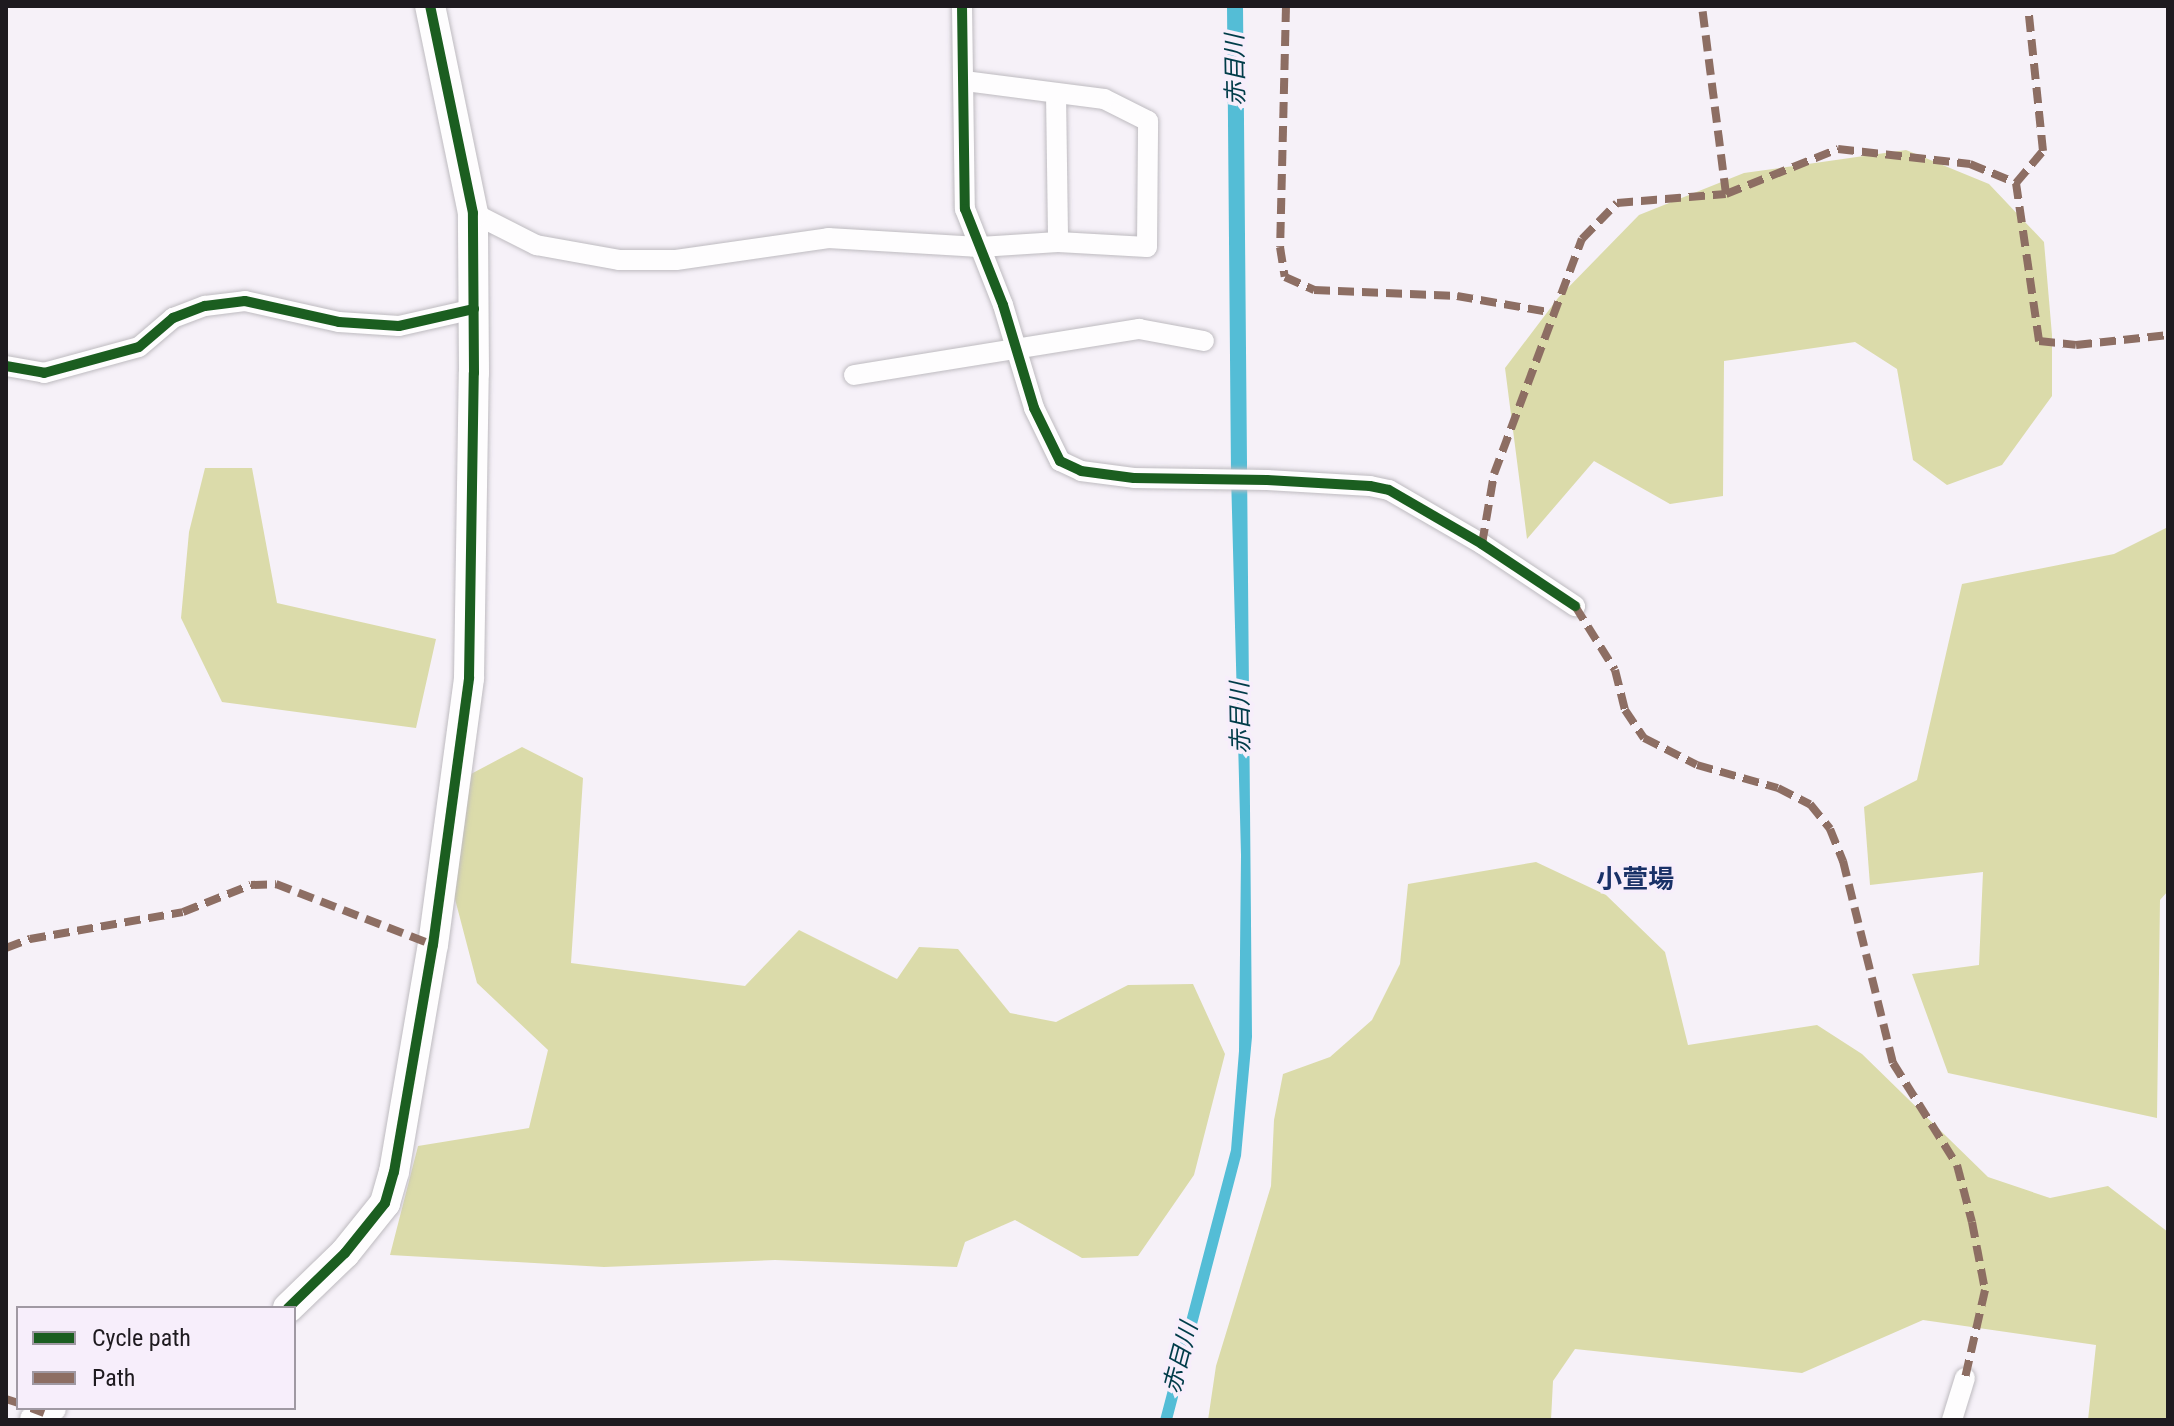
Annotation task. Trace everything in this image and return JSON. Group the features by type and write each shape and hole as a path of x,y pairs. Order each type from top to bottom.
{"street":[{"path":"290,1306 345,1253 385,1203 394,1172 433,945 469,678 473,213 430,6"},
{"path":"962,6 966,81 965,209 1003,305 1034,408 1060,461 1081,471 1134,478 1267,480 1370,486 1389,490 1494,551 1575,606"},
{"path":"473,213 536,245 619,260 676,260 828,238 980,247 1058,242 1147,247 1148,121 1104,99 966,81"},
{"path":"1056,93 1058,242"},
{"path":"6,366 44,373 139,347 173,318 205,306 232,302 245,301 339,322 399,326 474,309"},
{"path":"854,375 1139,329 1204,341"},
{"path":"1952,1420 1965,1378"}],"green space":[{"path":"1906,150 1989,184 2044,242 2052,335 2052,396 2002,465 1947,485 1913,460 1897,369 1855,342 1724,361 1723,496 1670,504 1594,461 1527,539 1505,368 1558,298 1639,215 1744,173"},
{"path":"205,468 252,468 277,603 436,639 416,728 222,702 181,618 189,532"},
{"path":"2168,527 2168,891 2160,900 2157,1118 1948,1073 1912,974 1979,965 1983,872 1870,885 1864,807 1917,780 1962,584 2114,554"},
{"path":"522,747 583,778 571,963 745,986 799,930 897,979 919,947 958,949 1010,1013 1056,1022 1128,985 1193,984 1225,1054 1194,1175 1138,1256 1082,1258 1015,1220 965,1242 957,1267 775,1260 604,1267 390,1255 418,1146 529,1128 548,1050 477,983 450,880 469,775"},
{"path":"1536,862 1606,895 1665,952 1688,1045 1817,1025 1862,1054 1988,1177 2050,1198 2108,1186 2168,1232 2168,1420 2088,1420 2096,1345 1923,1320 1802,1373 1575,1349 1553,1381 1551,1420 1208,1420 1216,1366 1271,1186 1274,1120 1283,1074 1330,1057 1372,1020 1400,964 1408,884"}],"water":[{"name":"赤目川","path":"1227,6 1243,6 1252,1037 1241,1156 1172,1420 1160,1420 1231,1150 1239,1051 1241,855 1231,474"}],"marked path":[{"path":"1286,6 1280,247 1285,277 1314,290 1457,296 1554,313"},
{"path":"1482,544 1494,474 1582,239 1617,203 1726,194 1702,6"},
{"path":"2016,183 2043,151 2028,6"},
{"path":"1726,194 1838,149 1970,164 2016,183 2039,341 2076,345 2168,335"},
{"path":"1575,606 1615,670 1625,710 1644,738 1697,765 1778,788 1810,804 1830,829 1843,861 1893,1063 1957,1165 1972,1222 1985,1290 1965,1378"},
{"path":"6,948 30,939 183,912 251,885 276,884 433,945"},
{"path":"6,1399 16,1402"},
{"path":"36,1410 44,1413"}],"cycle path":[{"path":"290,1306 345,1253 385,1203 394,1172 433,945 469,678 473,213 430,6"},
{"path":"962,6 965,209 1003,305 1034,408 1060,461 1081,471 1134,478 1267,480 1370,486 1389,490 1482,544 1575,606"},
{"path":"6,366 44,373 139,347 173,318 205,306 245,301 339,322 399,326 474,309"}],"district":[{"name":"小萱場","path":"1635,880"}]}
